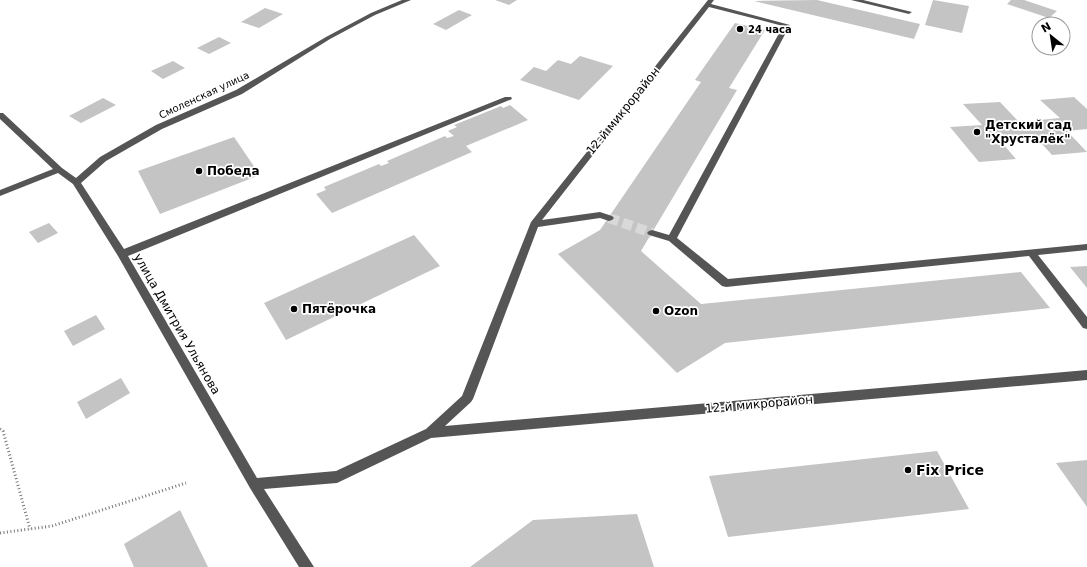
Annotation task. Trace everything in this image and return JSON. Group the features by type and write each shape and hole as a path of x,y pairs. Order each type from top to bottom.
{"street":[{"name":"Смоленская улица","path":"76,182 103,159 159,127 239,92 328,38 373,14 408,0"},
{"path":"854,0 909,12"},
{"path":"672,240 787,25 709,2"},
{"name":"12-й микрорайон","path":"254,484 337,477 430,433 467,399 534,224 709,2"},
{"path":"122,254 508,98"},
{"name":"улица Дмитрия Ульянова","path":"0,115 59,170 76,182 122,254 254,484 307,567"},
{"path":"0,193 59,170"},
{"path":"534,224 600,215 609,218"},
{"path":"652,233 672,240 726,283 1087,247"},
{"path":"1031,252 1087,325"},
{"name":"12-й микрорайон","path":"430,433 1087,375"}],"path":[{"path":"0,430 3,431 30,529"},
{"path":"0,533 52,526 186,483"}],"building":[{"path":"495,0 517,0 509,5"},
{"path":"817,0 920,24 914,39 754,1"},
{"path":"933,0 969,6 962,33 925,25"},
{"path":"1011,0 1024,0 1057,11 1051,16 1043,16 1007,4"},
{"path":"265,8 283,14 259,28 241,22"},
{"path":"459,10 472,15 446,30 433,24"},
{"path":"735,23 765,30 729,88 737,90 641,251 701,304 1021,272 1050,308 725,343 677,373 558,254 600,230 701,82 695,80"},
{"path":"219,37 231,43 209,54 197,48"},
{"path":"580,56 613,66 579,100 520,80 534,67 546,71 558,60 571,64"},
{"path":"173,61 185,68 163,79 151,71"},
{"path":"1074,97 1087,109 1087,129 1067,131 1087,152 1052,155 1033,134 997,137 1016,159 979,162 950,127 982,125 963,104 1000,102 1019,122 1060,118 1040,100"},
{"path":"103,98 116,105 81,123 69,116"},
{"path":"510,105 528,120 466,146 472,152 332,213 316,194 326,190 324,187 379,164 381,166 389,163 387,161 445,136 447,138 454,136 448,131 457,127 454,125 501,106 503,108"},
{"path":"234,137 260,175 160,214 138,171"},
{"path":"49,223 58,233 38,243 29,232"},
{"path":"414,235 440,266 286,340 264,303"},
{"path":"1087,266 1087,288 1070,267"},
{"path":"96,315 105,329 73,346 64,331"},
{"path":"121,378 130,393 86,419 77,402"},
{"path":"937,451 969,509 728,537 709,476"},
{"path":"1087,460 1087,507 1056,463"},
{"path":"180,510 208,567 134,567 124,544"},
{"path":"637,514 654,567 470,567 533,520"}],"tunnel":[{"path":"609,218 652,233"}],"place":[{"name":"24 часа","path":"740,29"},
{"name":"Детский сад \"Хрусталёк\"","path":"977,132"},
{"name":"Победа","path":"199,171"},
{"name":"Пятёрочка","path":"294,309"},
{"name":"Ozon","path":"656,311"},
{"name":"Fix Price","path":"908,470"}]}
